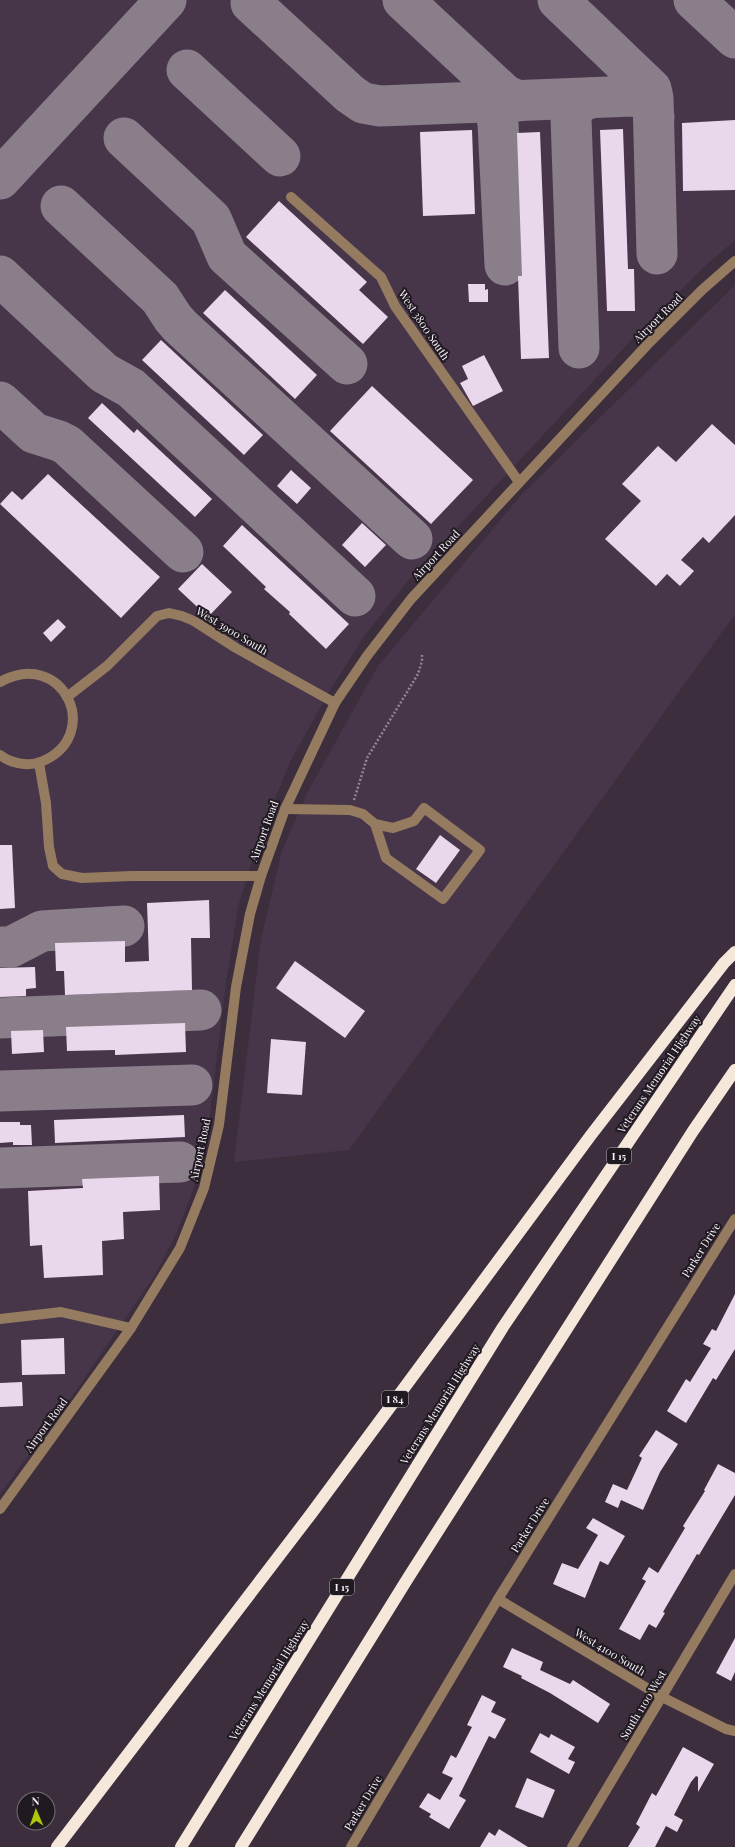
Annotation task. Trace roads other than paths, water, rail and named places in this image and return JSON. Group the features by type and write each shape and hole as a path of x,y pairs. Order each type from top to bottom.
{"highway":[{"name":"I 84","path":"57,1847 311,1514 596,1129 705,988 735,952"},
{"name":"Veterans Memorial Highway","path":"181,1847 503,1327 735,985"},
{"path":"241,1847 408,1578 693,1131 735,1070"}],"street":[{"name":"West 3800 South","path":"291,197 381,277 395,306 520,482"},
{"name":"Airport Road","path":"0,1509 131,1328 180,1248 204,1188 219,1125 236,987 250,914 260,876 285,808 335,703 367,656 411,599 647,345 702,290 735,261"},
{"name":"West 3900 South","path":"67,697 107,666 156,616 169,613 194,621 236,648 335,703"},
{"path":"0,682 12,676 25,673 38,674 50,679 60,686 67,697 72,710 73,723 69,737 62,748 51,757 39,763 27,764 15,762 0,755"},
{"path":"39,763 46,803 49,846 53,866 62,874 82,878 131,876 260,876"},
{"path":"285,808 350,810 363,814 375,824 393,828 414,820 424,808 480,850 443,899 386,858 375,824"},
{"name":"Parker Drive","path":"351,1847 498,1599 735,1219"},
{"path":"0,1319 61,1312 131,1328"},
{"name":"South 1100 West","path":"572,1847 735,1574"},
{"name":"West 4100 South","path":"498,1599 662,1697 726,1729 735,1731"}]}
